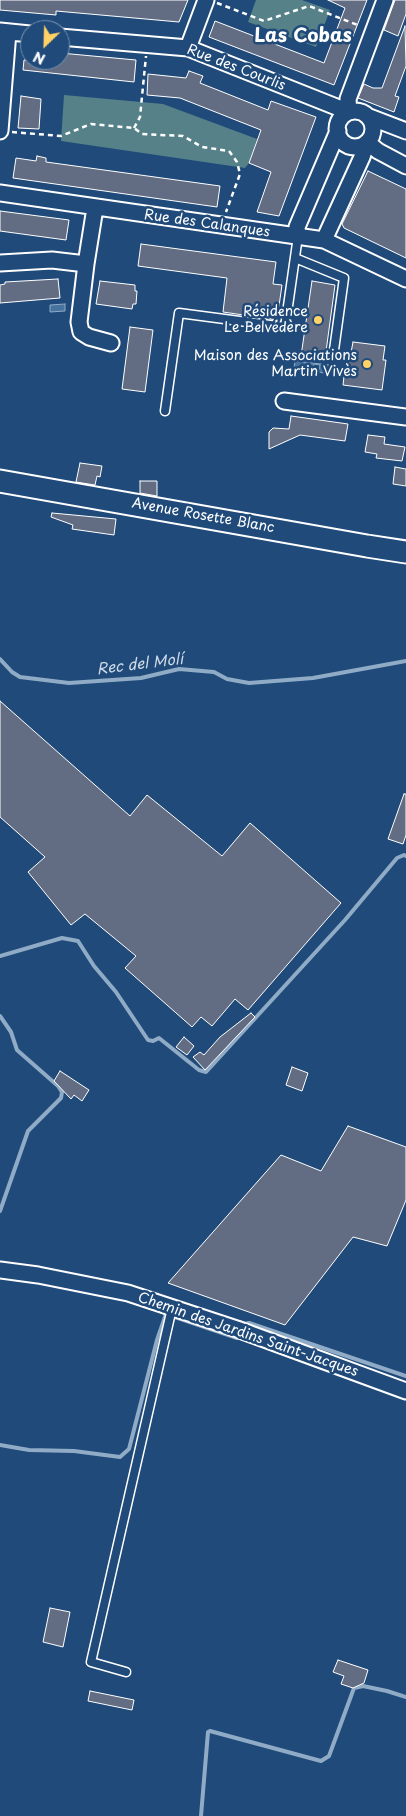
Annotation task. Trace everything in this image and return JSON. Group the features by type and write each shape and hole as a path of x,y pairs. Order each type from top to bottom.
{"main road":[{"name":"Avenue Rosette Blanc","path":"0,481 406,552"}],"street":[{"path":"188,48 208,0"},
{"path":"349,112 348,99 385,0"},
{"path":"0,131 4,32 20,33"},
{"name":"Rue des Courlis","path":"70,38 188,48 349,112"},
{"path":"298,236 297,227 338,131 340,120 349,112 359,112 406,131"},
{"path":"324,240 373,132 371,120 367,116"},
{"path":"338,131 342,141 352,146 363,145 367,142"},
{"path":"367,142 378,152 406,166"},
{"name":"Rue des Calanques","path":"0,193 324,240 406,279"},
{"path":"95,208 79,322 81,332 89,338 111,343"},
{"path":"0,263 52,260 86,264"},
{"path":"284,401 406,417"},
{"name":"Chemin des Jardins Saint-Jacques","path":"0,1270 38,1274 119,1292 171,1314 237,1328 406,1392"}],"lane":[{"path":"165,411 179,313 286,327 298,236"},
{"path":"295,258 344,278 334,350"},
{"path":"126,1672 91,1662 171,1314"}],"path":[{"path":"208,0 264,20 309,6 373,31"},
{"path":"134,128 140,117 147,44"},
{"path":"0,131 61,136 91,124 134,128 142,134 183,136 202,147 229,151 237,162 240,174 221,225"}],"green space":[{"path":"256,0 302,0 330,10 316,47 248,22"},
{"path":"64,95 163,104 257,139 249,163 245,168 61,141"}],"water":[{"path":"65,304 65,311 50,312 50,305"},
{"path":"295,361 329,365 328,374 319,372 320,365 314,364 312,371 294,368"}],"building":[{"path":"0,0 188,0 179,22 56,11 56,15 0,10"},
{"path":"328,0 367,0 334,85 209,37 215,21 324,63 345,8"},
{"path":"395,0 406,0 406,14 398,36 384,30"},
{"path":"405,26 406,66 395,96 399,97 394,112 358,98 364,84 373,88 382,88"},
{"path":"70,54 136,60 134,82 23,70 70,70"},
{"path":"189,71 203,76 200,83 268,110 271,101 316,117 279,216 257,212 271,172 249,163 261,130 180,98 147,95 148,74 186,78"},
{"path":"21,96 41,99 39,129 18,128"},
{"path":"37,156 46,158 46,162 220,186 217,207 13,178 16,158 36,161"},
{"path":"368,171 406,189 406,258 344,228 342,224"},
{"path":"0,211 69,220 66,240 0,231"},
{"path":"141,244 276,262 273,284 282,285 277,320 223,312 227,278 138,266"},
{"path":"58,279 60,298 0,303 0,285 5,284 5,282"},
{"path":"100,281 135,285 135,291 137,291 136,304 133,304 132,309 96,304"},
{"name":"Résidence Le Belvédère","path":"312,281 335,285 325,359 301,356"},
{"path":"130,327 153,330 145,392 122,389"},
{"name":"Maison des Associations Martin Vivès","path":"353,342 385,346 383,360 386,360 382,390 343,385 345,368 348,369"},
{"path":"291,416 348,424 345,441 300,435 269,449 269,432 273,428 289,429"},
{"path":"368,435 385,437 384,444 405,447 402,461 376,458 377,454 365,452"},
{"path":"80,463 102,466 100,477 97,476 95,485 76,482"},
{"path":"395,467 406,469 406,486 393,484"},
{"path":"140,481 157,481 157,496 140,493"},
{"path":"52,513 116,519 114,535 72,529 73,525 51,517"},
{"path":"0,701 130,816 147,795 222,856 250,823 341,903 248,1010 235,999 212,1026 201,1017 192,1027 125,968 136,956 85,914 71,925 28,872 45,857 0,817"},
{"path":"404,794 406,794 406,835 403,844 388,839"},
{"path":"251,1013 255,1017 205,1070 193,1057 200,1052 204,1055 220,1037"},
{"path":"184,1037 194,1046 187,1055 176,1047"},
{"path":"292,1067 308,1073 302,1091 286,1085"},
{"path":"60,1071 89,1090 82,1101 74,1095 71,1099 54,1081"},
{"path":"348,1126 406,1147 406,1200 387,1246 353,1237 285,1325 168,1283 281,1155 321,1171"},
{"path":"50,1608 70,1612 63,1647 43,1642"},
{"path":"338,1660 368,1670 364,1683 353,1688 341,1684 344,1676 333,1672"},
{"path":"90,1691 134,1700 132,1710 88,1701"}],"waterway":[{"name":"Rec del Molí","path":"0,659 12,672 20,677 69,683 141,678 179,669 214,672 227,679 249,683 313,678 406,661"},
{"path":"0,956 62,938 78,941 94,966 116,992 148,1040 153,1041 159,1038 199,1070 206,1072 345,920 397,858 406,856"},
{"path":"0,1016 11,1032 17,1050 58,1086 62,1092 61,1098 28,1131 0,1211"},
{"path":"0,1445 29,1450 74,1451 120,1457 129,1449 157,1340 166,1314 237,1338"},
{"path":"240,1325 249,1323 406,1376"},
{"path":"201,1816 208,1732 321,1761 329,1756 354,1688 363,1686 406,1697"}],"place":[{"name":"Résidence Le Belvédère","path":"318,320"},
{"name":"Maison des Associations Martin Vivès","path":"367,364"}],"district":[{"name":"Las Cobas","path":"303,37"}]}
